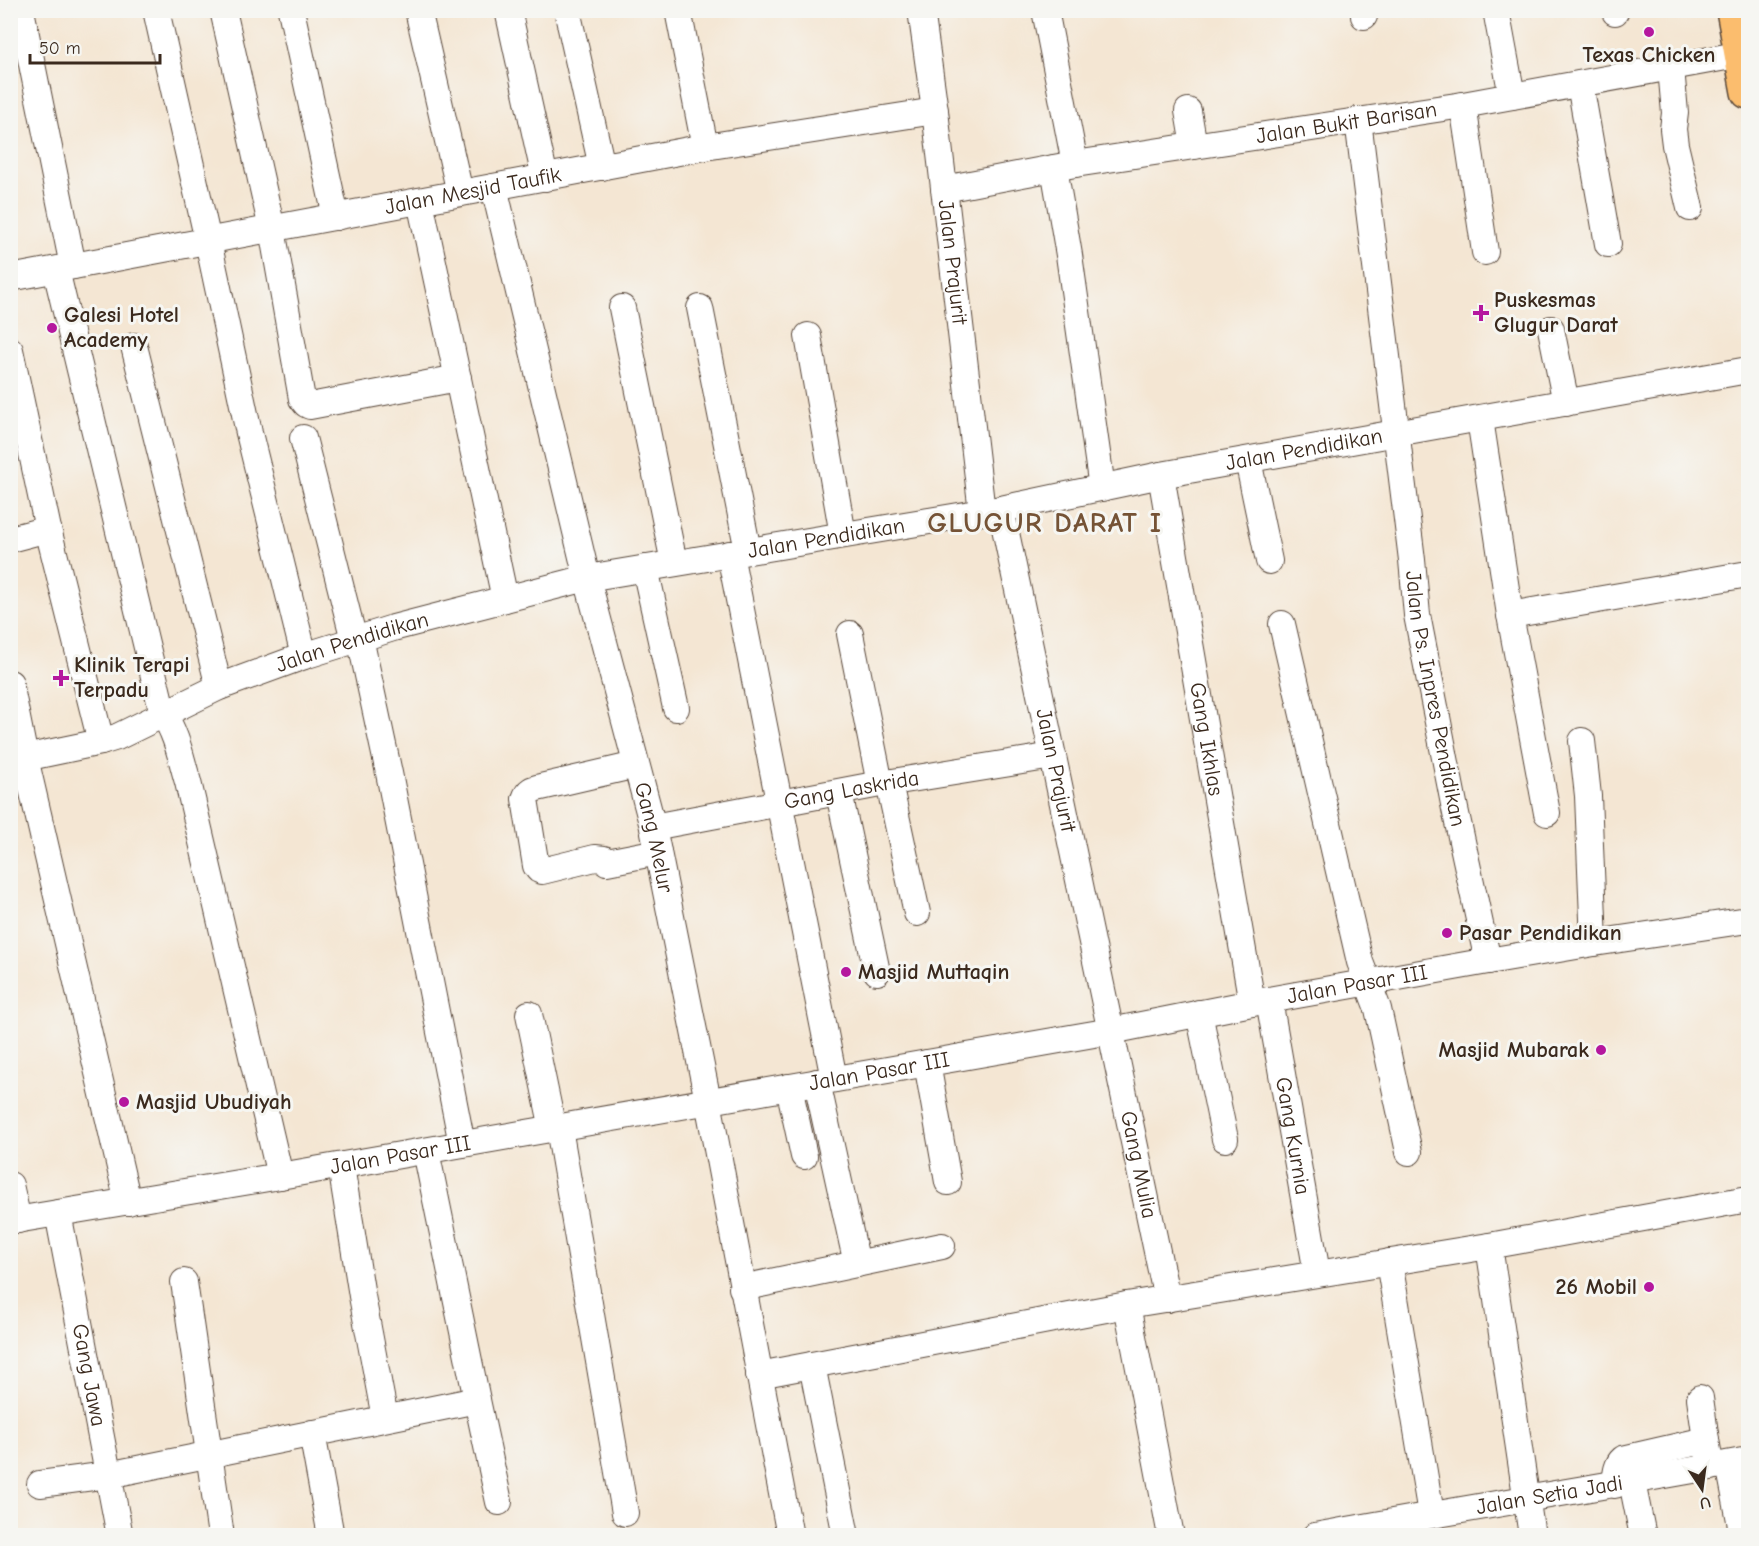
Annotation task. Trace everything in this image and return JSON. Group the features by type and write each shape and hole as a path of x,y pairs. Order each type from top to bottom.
{"main road":[{"path":"1733,10 1745,54 1749,92"}],"street":[{"path":"21,10 64,268 163,714 170,723 188,782 280,1176"},
{"path":"156,10 249,433 304,656"},
{"path":"224,10 272,229 302,399 310,406 458,378"},
{"path":"291,10 336,217"},
{"path":"418,10 460,193"},
{"path":"508,10 545,178"},
{"path":"567,10 602,167"},
{"path":"678,10 705,147"},
{"name":"Jalan Prajurit","path":"921,10 944,189 992,510 1053,756 1111,1031"},
{"path":"1045,10 1064,166 1069,255 1102,488"},
{"path":"1496,10 1512,96"},
{"name":"Jalan Bukit Barisan","path":"944,189 1064,166 1463,105 1745,54"},
{"path":"1671,68 1675,113 1673,129 1690,208"},
{"path":"1580,84 1608,244"},
{"path":"1463,105 1485,252"},
{"name":"Jalan Mesjid Taufik","path":"10,278 705,147 935,111"},
{"path":"1188,111 1194,146"},
{"name":"Jalan Ps. Inpres Pendidikan","path":"1358,120 1417,615 1488,961"},
{"name":"Gang Melur","path":"494,187 587,578 653,826 708,1101 790,1536"},
{"path":"420,201 505,599"},
{"path":"622,308 674,563"},
{"path":"700,308 857,1264"},
{"path":"1551,329 1566,403"},
{"path":"808,336 843,535"},
{"path":"134,346 219,687"},
{"path":"10,350 48,529 101,742"},
{"name":"Jalan Pendidikan","path":"18,759 101,742 134,730 219,687 357,639 587,578 992,510 1161,475 1749,370"},
{"path":"1480,419 1510,615 1547,813"},
{"path":"303,438 357,639 389,773 462,1144"},
{"path":"1248,460 1269,561"},
{"name":"Gang Ikhlas","path":"1161,475 1260,1001"},
{"path":"10,540 48,529"},
{"path":"645,568 676,708"},
{"path":"1510,615 1749,574"},
{"path":"1282,624 1360,962 1378,1009 1409,1152"},
{"path":"850,634 884,784 917,913"},
{"path":"10,683 18,759 128,1202"},
{"path":"1582,741 1588,796 1594,943"},
{"name":"Gang Laskrida","path":"653,826 1053,756"},
{"path":"636,765 531,789 527,793 525,799 536,866 542,871 595,858 604,859 607,862 658,852"},
{"path":"839,793 878,972"},
{"name":"Jalan Pasar III","path":"14,1220 341,1166 1111,1031 1260,1001 1488,961 1749,920"},
{"name":"Gang Kurnia","path":"1260,1001 1317,1274"},
{"path":"1199,1013 1225,1139"},
{"path":"529,1014 556,1128 625,1513"},
{"name":"Gang Mulia","path":"1111,1031 1167,1299"},
{"path":"927,1063 948,1182"},
{"path":"789,1087 804,1156"},
{"path":"426,1151 499,1502"},
{"path":"341,1166 385,1418"},
{"path":"10,1185 14,1220"},
{"path":"759,1375 1127,1305 1317,1274 1390,1266 1489,1250 1749,1199"},
{"name":"Gang Jawa","path":"58,1214 120,1536"},
{"path":"742,1288 942,1246"},
{"path":"1489,1250 1532,1536"},
{"path":"1390,1266 1431,1514"},
{"path":"184,1282 221,1536"},
{"path":"1127,1305 1170,1536"},
{"path":"812,1365 846,1536"},
{"path":"1700,1398 1706,1440 1730,1463 1743,1536"},
{"path":"40,1484 108,1474 477,1400"},
{"path":"312,1433 331,1536"},
{"path":"1643,1536 1617,1472 1620,1462 1623,1459 1706,1440"},
{"name":"Jalan Setia Jadi","path":"1319,1535 1431,1514 1623,1484 1730,1463"}],"place":[{"name":"Texas Chicken","path":"1649,32"},
{"name":"Puskesmas Glugur Darat","path":"1481,313"},
{"name":"Galesi Hotel Academy","path":"52,328"},
{"name":"Klinik Terapi Terpadu","path":"61,678"},
{"name":"Pasar Pendidikan","path":"1447,933"},
{"name":"Masjid Muttaqin","path":"846,972"},
{"name":"Masjid Mubarak","path":"1601,1050"},
{"name":"Masjid Ubudiyah","path":"124,1102"},
{"name":"26 Mobil","path":"1649,1287"}],"district":[{"name":"GLUGUR DARAT I","path":"1045,523"}]}
